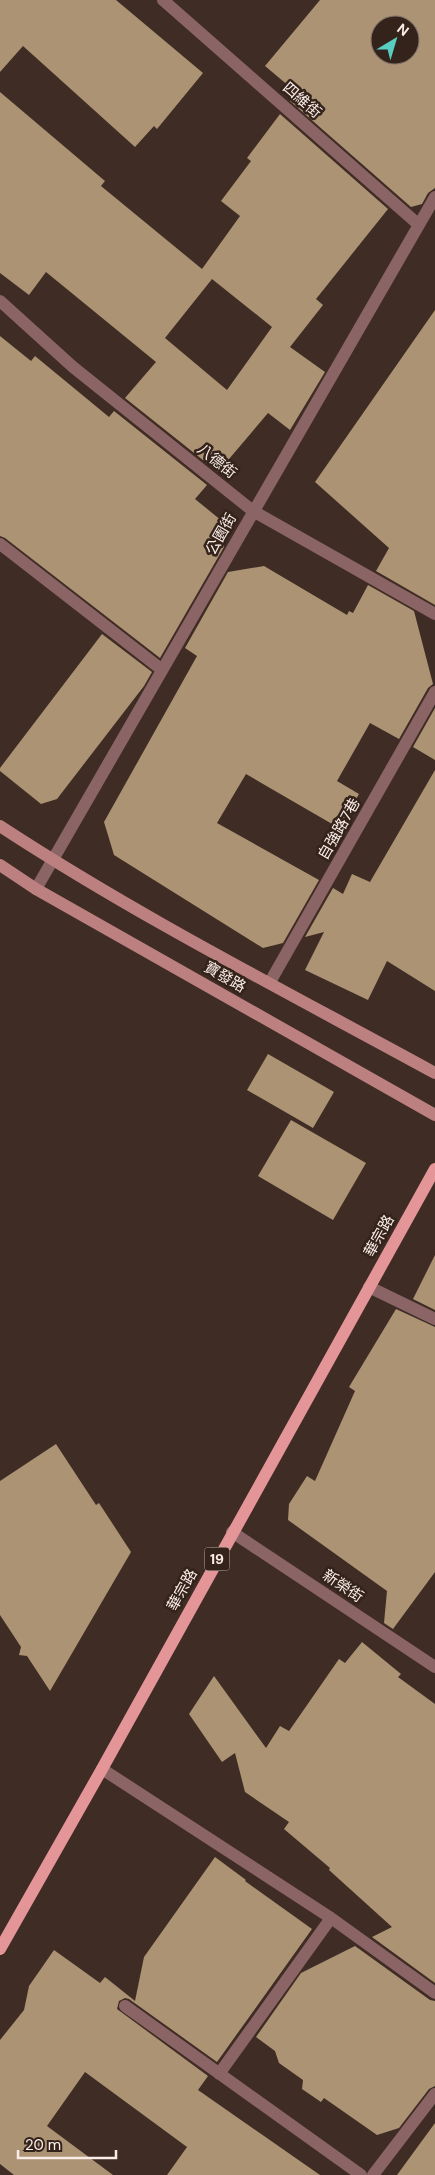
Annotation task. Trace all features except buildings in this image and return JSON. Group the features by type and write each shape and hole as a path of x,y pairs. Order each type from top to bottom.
{"main road":[{"name":"寶發路","path":"0,826 52,860 435,1072"},
{"name":"寶發路","path":"0,865 36,888 435,1115"},
{"name":"華宗路","path":"0,1949 435,1169"}],"street":[{"name":"四維街","path":"164,0 419,225"},
{"name":"公園街","path":"36,888 435,197"},
{"name":"八德街","path":"0,301 72,367 253,511 435,614"},
{"path":"0,544 161,669"},
{"name":"自強路7巷","path":"270,982 435,692"},
{"path":"369,1287 435,1319"},
{"name":"新榮街","path":"232,1532 435,1667"},
{"path":"102,1769 331,1918 435,1993"},
{"path":"219,2074 331,1918"},
{"path":"125,2006 361,2175"},
{"path":"373,2175 435,2094"}]}
